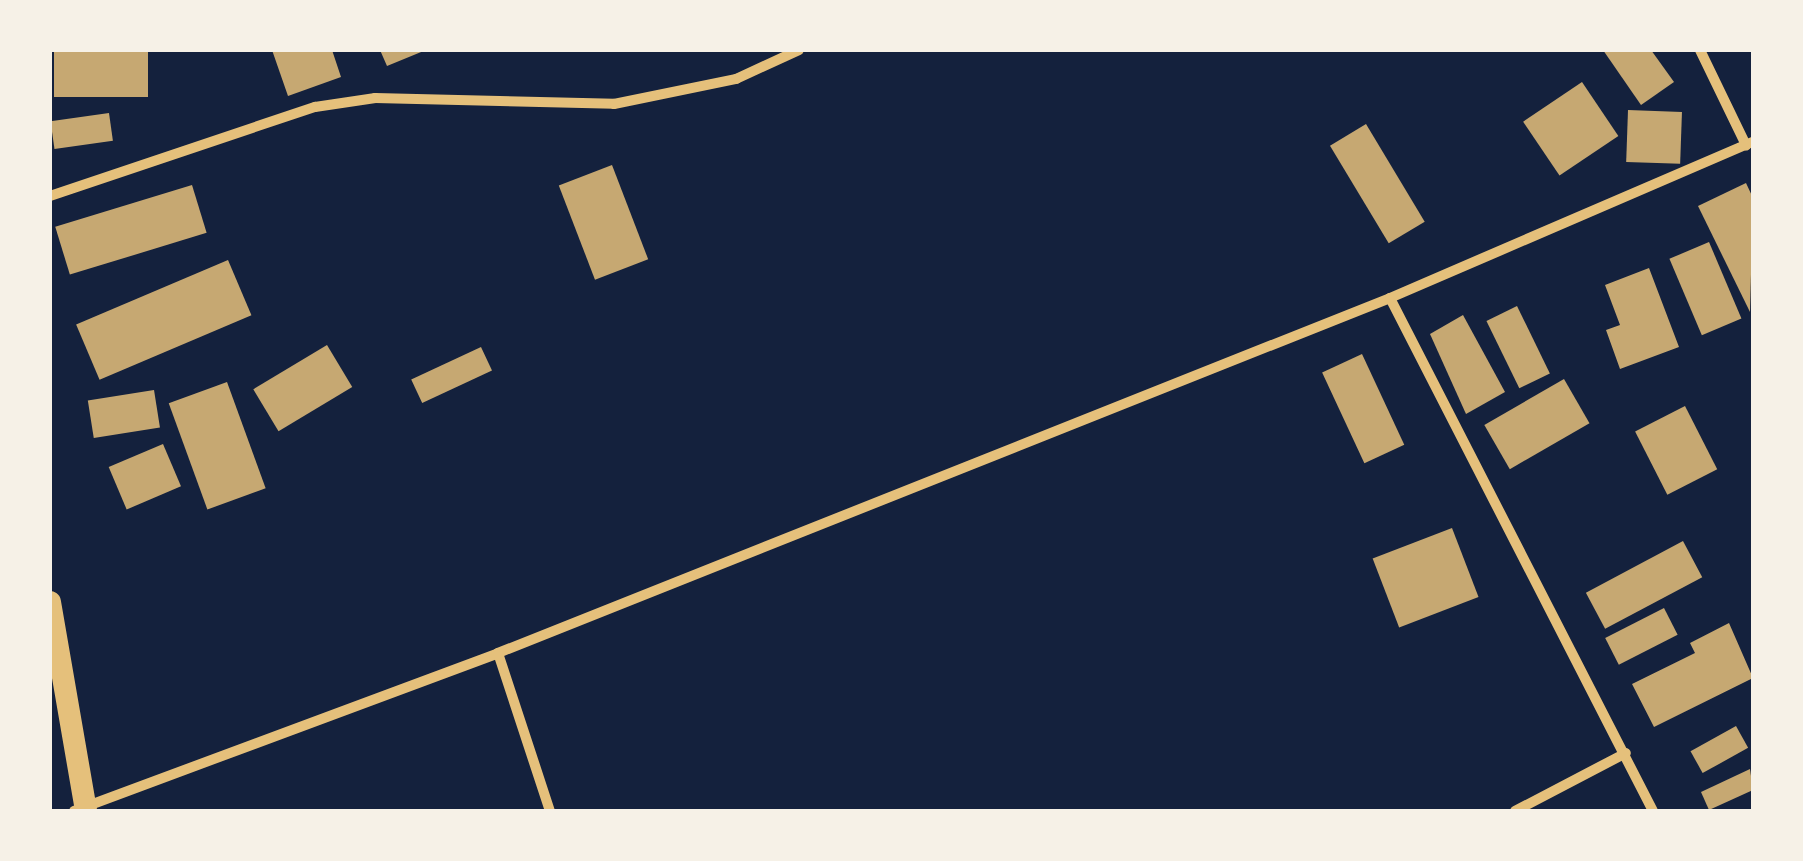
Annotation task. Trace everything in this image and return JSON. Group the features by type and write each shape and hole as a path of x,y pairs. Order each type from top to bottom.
{"main road":[{"path":"50,602 82,810"}],"street":[{"path":"50,196 314,107 375,98 614,104 736,79 799,50"},
{"path":"82,810 498,653 1390,298 1749,144 1700,50"},
{"path":"1390,298 1654,811"},
{"path":"498,653 550,811"},
{"path":"1514,811 1626,753"}],"building":[{"path":"54,50 148,50 148,97 54,97"},
{"path":"272,50 332,50 341,77 288,96"},
{"path":"380,50 426,50 387,66"},
{"path":"1603,50 1651,50 1674,82 1641,105"},
{"path":"1582,82 1618,136 1559,176 1523,122"},
{"path":"1628,110 1682,112 1680,164 1626,162"},
{"path":"109,113 113,141 54,149 51,121"},
{"path":"1366,124 1425,222 1389,243 1330,146"},
{"path":"612,165 648,259 595,280 559,185"},
{"path":"1746,183 1753,198 1750,312 1698,206"},
{"path":"192,185 207,233 70,275 55,227"},
{"path":"1709,242 1741,318 1702,335 1669,259"},
{"path":"228,260 251,315 100,380 76,324"},
{"path":"1649,268 1679,347 1620,369 1606,330 1620,325 1605,285"},
{"path":"1517,306 1550,373 1519,388 1486,321"},
{"path":"1463,315 1505,392 1466,414 1430,334"},
{"path":"327,345 352,387 279,431 253,389"},
{"path":"481,347 492,371 422,403 411,380"},
{"path":"1362,354 1404,445 1364,463 1322,373"},
{"path":"1564,379 1590,423 1510,469 1484,425"},
{"path":"227,382 266,488 207,509 169,403"},
{"path":"154,390 160,428 94,438 88,400"},
{"path":"1685,406 1717,469 1667,495 1635,431"},
{"path":"163,444 181,486 127,509 109,467"},
{"path":"1452,528 1479,597 1399,628 1373,558"},
{"path":"1683,541 1702,577 1605,629 1586,593"},
{"path":"1664,608 1678,635 1619,665 1605,638"},
{"path":"1729,623 1753,678 1654,727 1632,684 1695,653 1690,643"},
{"path":"1736,726 1748,748 1703,773 1691,751"},
{"path":"1750,769 1753,790 1709,810 1701,792"}]}
